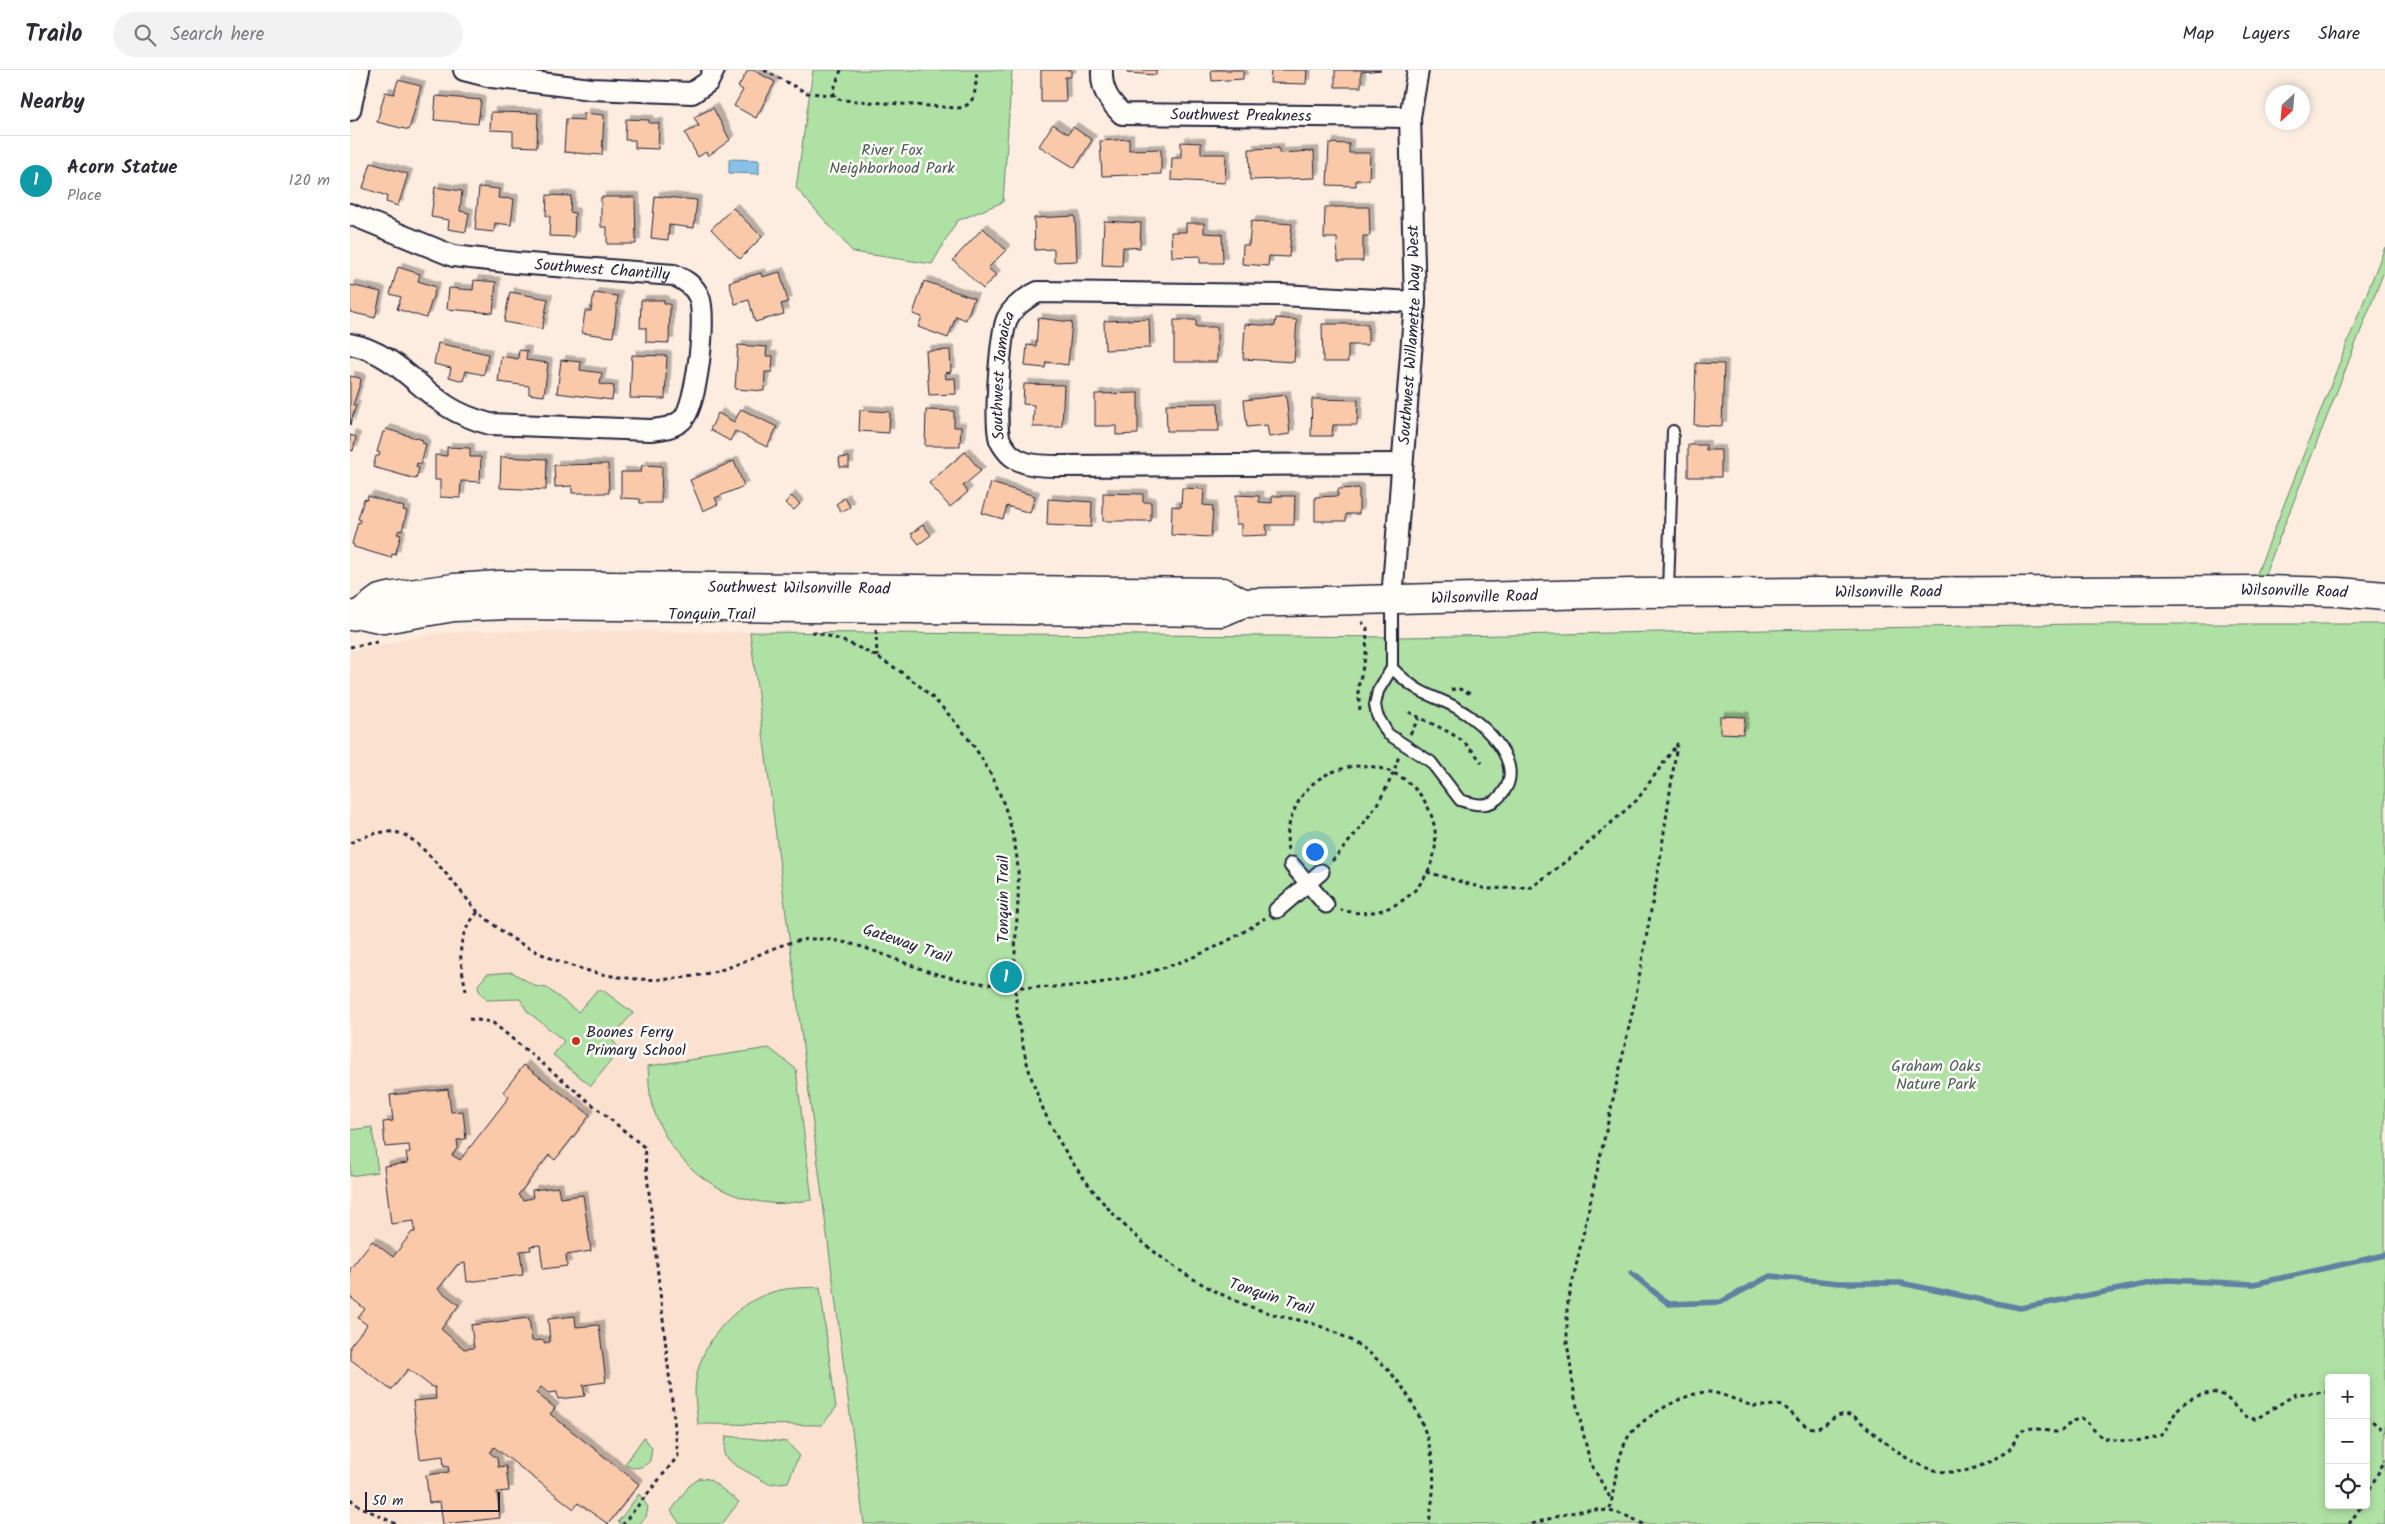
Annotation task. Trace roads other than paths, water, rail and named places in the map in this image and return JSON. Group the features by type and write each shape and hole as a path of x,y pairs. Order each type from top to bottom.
{"main road":[{"name":"Wilsonville Road","path":"1392,599 1668,593 2265,590 2339,592 2385,596"},
{"name":"Southwest Wilsonville Road","path":"355,615 384,619 454,607 510,605 1222,612 1243,602 1392,599"}],"street":[{"path":"350,110 360,70"},
{"path":"464,70 492,77 591,90 692,93 708,82 714,70"},
{"name":"Southwest Preakness","path":"1102,70 1101,82 1108,101 1122,114 1410,117"},
{"name":"Southwest Willamette Way West","path":"1392,599 1415,302 1410,117 1418,70"},
{"name":"Southwest Chantilly","path":"350,214 453,256 516,263 674,275 689,283 699,297 702,317 694,399 683,419 666,428 650,430 490,424 474,420 446,406 386,357 350,344"},
{"name":"Southwest Jamaica","path":"1401,464 1059,466 1026,464 1012,456 1000,442 997,423 1004,340 1008,318 1022,300 1038,292 1281,295 1415,302"},
{"path":"1292,865 1326,904"},
{"path":"1277,910 1321,872"}],"lane":[{"path":"1668,593 1673,431"},
{"path":"1392,599 1392,668 1376,697 1377,715 1383,728 1388,734 1431,762 1460,800 1481,805 1495,800 1504,790 1509,776 1508,762 1495,739 1472,718 1450,704 1414,686 1392,668"}],"water":[{"path":"729,159 759,160 759,174 729,173"}],"waterway":[{"path":"1631,1273 1669,1304 1721,1302 1770,1276 1839,1283 1901,1283 2020,1308 2167,1280 2254,1284 2385,1255"}],"place":[{"name":"Acorn Statue","path":"1006,977"},
{"name":"Boones Ferry Primary School","path":"576,1041"}],"park label":[{"name":"River Fox Neighborhood Park","path":"892,159"},
{"name":"Graham Oaks Nature Park","path":"1936,1075"}]}
